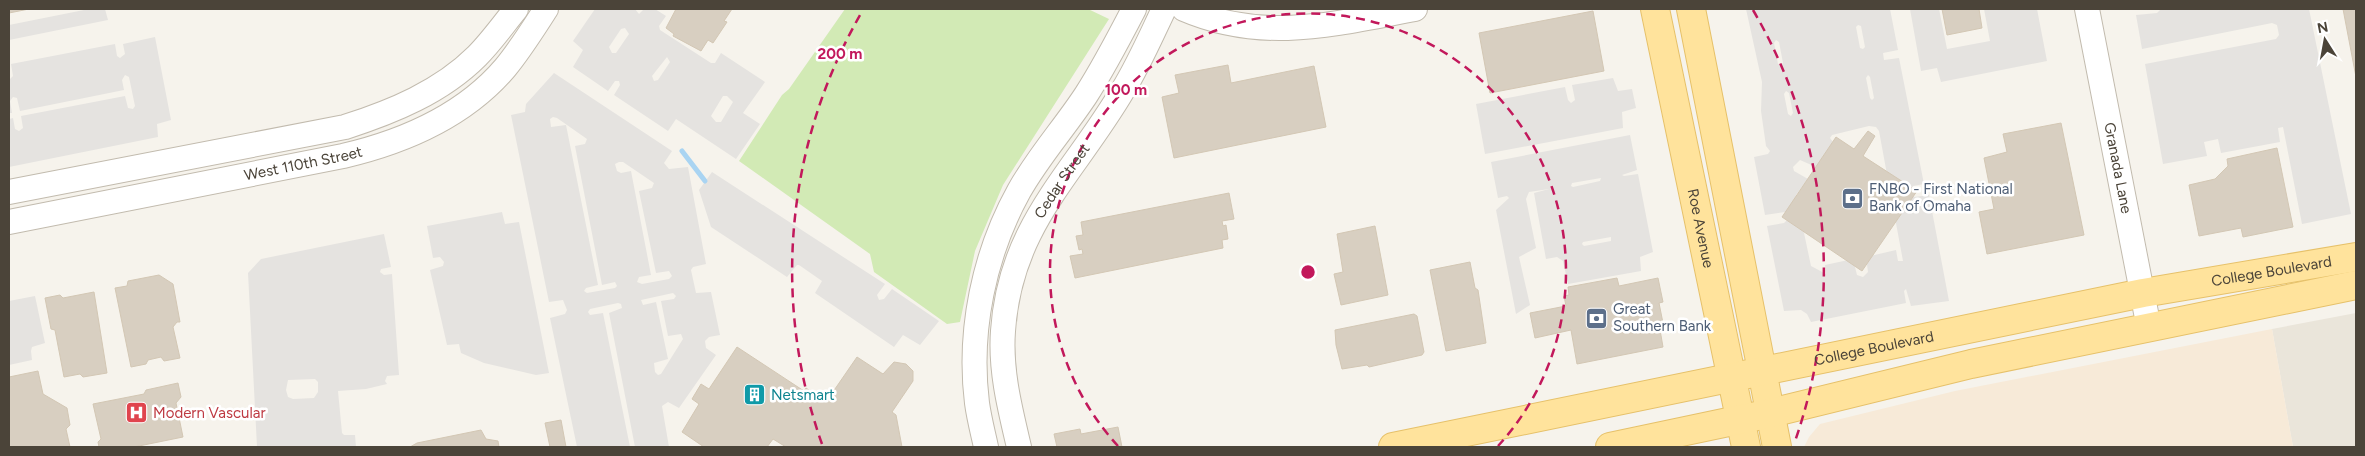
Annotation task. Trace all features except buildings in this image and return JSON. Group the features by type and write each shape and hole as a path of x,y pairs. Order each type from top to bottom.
{"main road":[{"name":"Roe Avenue","path":"1655,9 1746,447"},
{"path":"1690,9 1764,373 1777,447"},
{"path":"1674,100 1690,114 1694,129 1702,136 1718,142"},
{"path":"1685,150 1698,154 1706,162 1710,184 1716,193 1729,197"},
{"name":"College Boulevard","path":"1394,447 1764,373 2143,293 2356,257"},
{"name":"College Boulevard","path":"1610,447 1741,420 1971,364 2356,285"}],"street":[{"name":"West 110th Street","path":"9,192 345,127 372,118 401,107 456,74 476,56 516,9"},
{"name":"West 110th Street","path":"9,222 343,156 381,146 413,134 460,107 487,86 505,68 546,9"},
{"name":"Cedar Street","path":"986,447 977,403 975,363 980,298 990,259 1019,190 1086,94 1134,9"},
{"name":"Cedar Street","path":"1019,447 1004,367 1003,332 1010,282 1023,243 1040,212 1124,90 1164,9"},
{"path":"1184,9 1204,18 1244,26 1286,29 1338,24 1415,9"},
{"name":"Granada Lane","path":"2087,9 2149,328"},
{"path":"975,363 1004,367"}],"shaded area":[{"path":"89,9 105,9 108,20 9,40 9,25"},
{"path":"595,9 635,9 639,14 644,9 655,9 666,16 659,26 660,30 711,63 715,63 721,53 765,82 743,113 760,124 736,159 676,119 668,131 614,95 620,85 619,81 615,81 608,91 573,67 583,50 573,41","holes":["625,28 629,34 616,53 612,53 609,47 621,29","667,57 670,62 658,80 654,81 652,76","723,96 727,96 733,102 721,122 716,122 711,116"]},
{"path":"1746,9 1890,9 1898,50 1883,53 1884,60 1899,58 1924,184 1913,186 1911,191 1914,197 1929,195 1949,301 1911,306 1906,289 1904,291 1906,303 1811,322 1807,314 1801,310 1784,311 1767,226 1784,223 1787,220 1785,212 1765,215 1754,157 1768,154 1770,151 1766,146 1761,111 1762,82","holes":["1858,25 1861,26 1865,47 1863,49 1860,48 1856,27","1776,40 1779,42 1783,63 1781,65 1778,64 1774,43","1868,75 1870,77 1874,98 1872,100 1866,78","1786,91 1789,93 1793,113 1791,116 1788,114 1784,94","1869,126 1876,127 1879,131 1903,261 1898,261 1896,250 1866,257 1868,272 1863,277 1857,275 1853,259 1825,265 1826,274 1811,266 1796,195 1808,179 1794,171 1793,167 1800,160 1816,167 1833,142 1830,138 1832,135"]},
{"path":"1910,9 1939,9 1947,49 1990,41 1984,9 2037,9 2047,61 1941,82 1937,68 1921,71"},
{"path":"2161,9 2309,9 2351,214 2302,224 2283,127 2278,128 2280,142 2221,153 2218,139 2204,142 2207,156 2163,164 2145,64 2276,39 2279,35 2277,25 2272,23 2142,49 2136,15 2157,13"},
{"path":"155,37 171,120 157,124 158,137 9,167 9,119 13,118 15,129 19,131 23,128 21,116 125,96 128,108 133,109 135,106 129,77 125,75 122,80 124,90 20,111 17,98 13,97 10,101 12,113 9,113 9,80 13,76 11,64 115,44 117,56 120,58 125,54 123,44"},
{"path":"554,73 672,151 664,163 669,169 688,167 706,264 693,267 691,270 696,293 711,292 720,335 709,337 705,341 706,348 716,355 679,408 668,402 662,406 669,447 635,447 609,313 622,308 621,304 618,303 590,309 588,312 590,315 603,313 630,447 577,447 550,318 565,314 567,310 563,300 549,302 511,115 525,112 526,104","holes":["553,117 557,118 587,139 585,144 575,146 602,285 615,282 617,286 615,288 587,293 584,291 586,288 598,285 566,125 551,127 550,119","623,162 654,183 652,188 639,191 656,273 669,271 672,276 669,279 642,284 637,282 639,277 651,275 631,171 621,173 617,171 615,164","673,293 676,296 674,299 661,301 668,336 681,334 683,339 661,374 658,375 655,372 654,363 668,359 656,302 643,305 641,300"]},
{"path":"1613,78 1618,91 1632,89 1636,108 1622,112 1623,128 1485,154 1476,104 1565,87 1568,100 1571,103 1575,100 1572,85"},
{"path":"1630,135 1637,170 1622,175 1638,174 1653,252 1640,257 1641,271 1568,284 1563,261 1557,257 1546,259 1534,193 1549,189 1529,192 1526,199 1536,248 1519,257 1530,305 1516,314 1496,210 1509,198 1507,196 1498,198 1491,162","holes":["1601,178 1600,181 1571,186 1572,183","1611,237 1611,241 1584,246 1582,244 1583,242"]},
{"path":"712,172 885,284 877,295 879,300 884,299 892,289 939,321 920,345 903,335 894,347 815,293 822,281 799,265 787,277 711,227 699,190"},
{"path":"502,212 505,224 519,222 549,373 536,375 484,363 461,353 459,344 447,345 430,270 443,266 444,262 440,257 433,258 427,226"},
{"path":"384,234 391,267 381,269 380,272 384,275 392,274 399,375 387,376 385,381 387,384 366,389 338,391 342,433 344,435 355,435 356,447 257,447 248,273 261,259","holes":["315,379 318,382 318,392 314,398 293,399 288,397 286,390 288,380"]},
{"path":"35,296 45,343 32,347 32,360 9,365 9,301"},
{"path":"2356,313 2356,447 2293,447 2272,329"},
{"path":"2272,329 2293,447 1804,447 1809,437 1820,424 1955,391"}],"green space":[{"path":"845,9 1088,9 1109,19 1003,185 975,251 960,322 947,324 874,272 870,254 739,161 782,95 789,89"}],"waterway":[{"path":"682,151 705,181"}],"place":[{"name":"FNBO - First National Bank of Omaha","path":"1853,198"},
{"name":"Great Southern Bank","path":"1597,318"},
{"name":"Netsmart","path":"755,395"},
{"name":"Modern Vascular","path":"137,413"}]}
